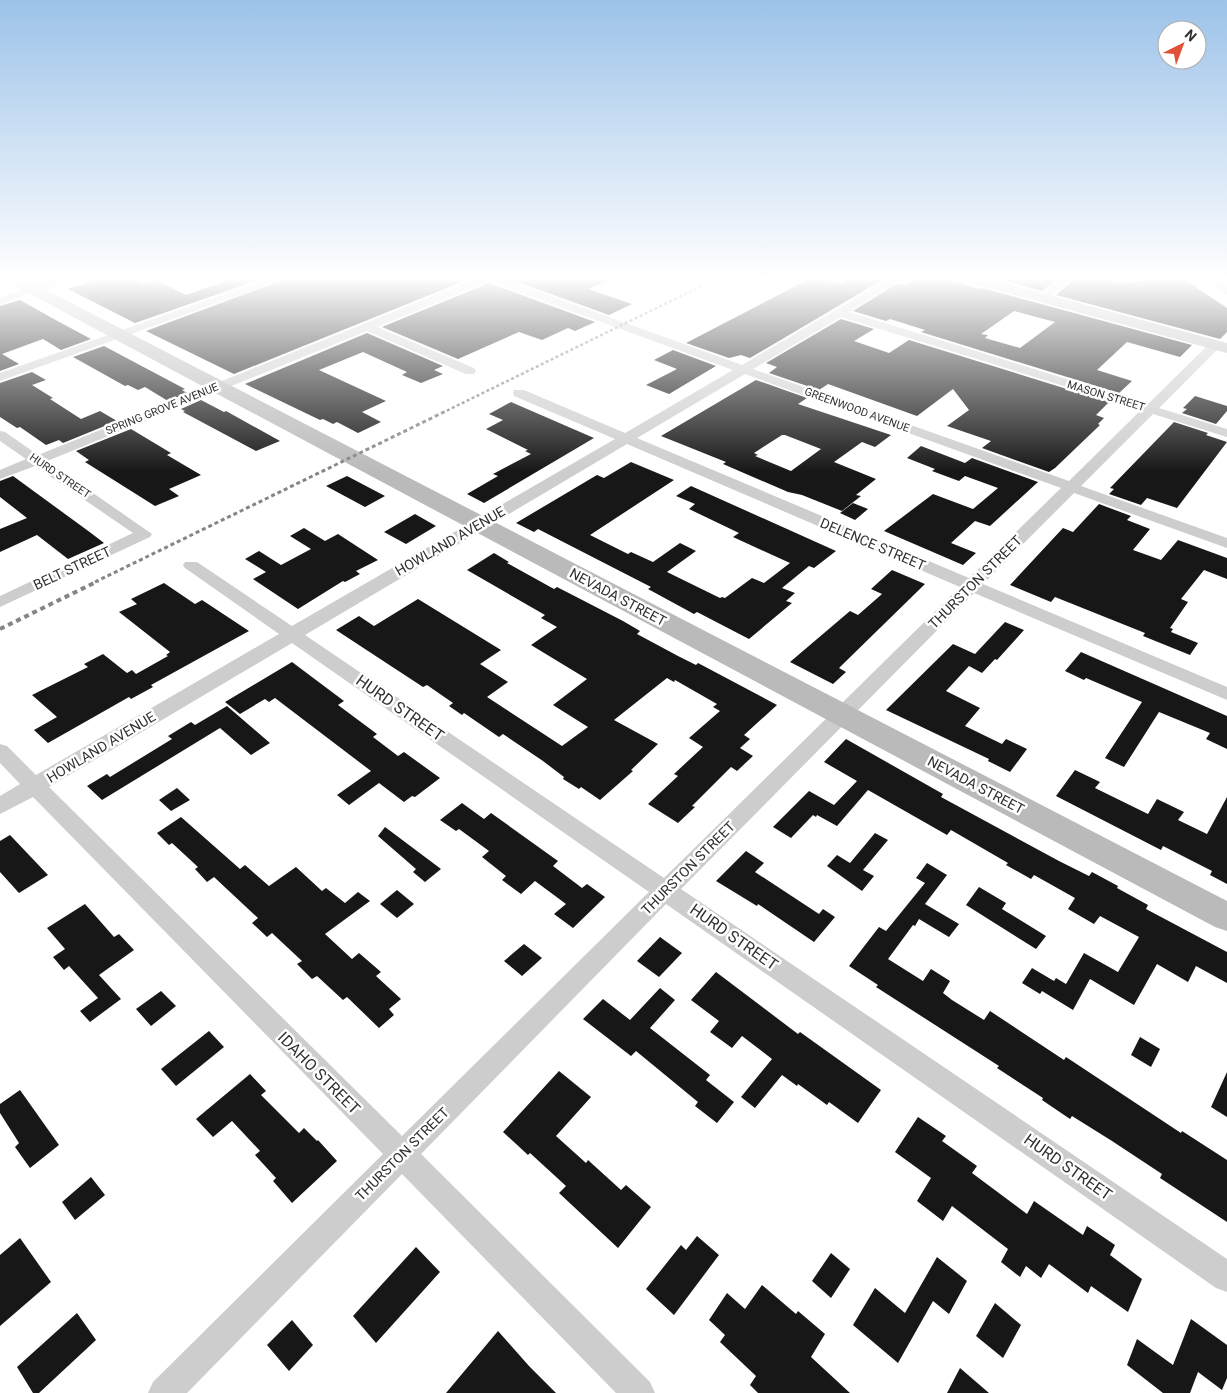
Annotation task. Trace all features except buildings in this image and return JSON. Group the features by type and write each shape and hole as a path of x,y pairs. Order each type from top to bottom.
{"street":[{"path":"0,377 99,342"},
{"name":"NEVADA STREET","path":"132,342 1227,917"},
{"name":"SPRING GROVE AVENUE","path":"0,475 330,342"},
{"path":"402,342 470,371"},
{"name":"GREENWOOD AVENUE","path":"669,342 1227,542"},
{"name":"HOWLAND AVENUE","path":"0,806 792,342"},
{"name":"MASON STREET","path":"932,342 1227,433"},
{"path":"1206,342 1221,346"},
{"name":"THURSTON STREET","path":"164,1393 841,714 1150,409 1221,346"},
{"name":"DELENCE STREET","path":"519,393 1227,694"},
{"name":"HURD STREET","path":"0,435 144,534"},
{"name":"BELT STREET","path":"0,602 144,534"},
{"name":"HURD STREET","path":"191,564 1227,1277"},
{"name":"IDAHO STREET","path":"0,751 639,1393"}],"railway":[{"path":"442,413 587,342"},
{"path":"95,582 444,412"},
{"path":"0,629 98,581"}]}
